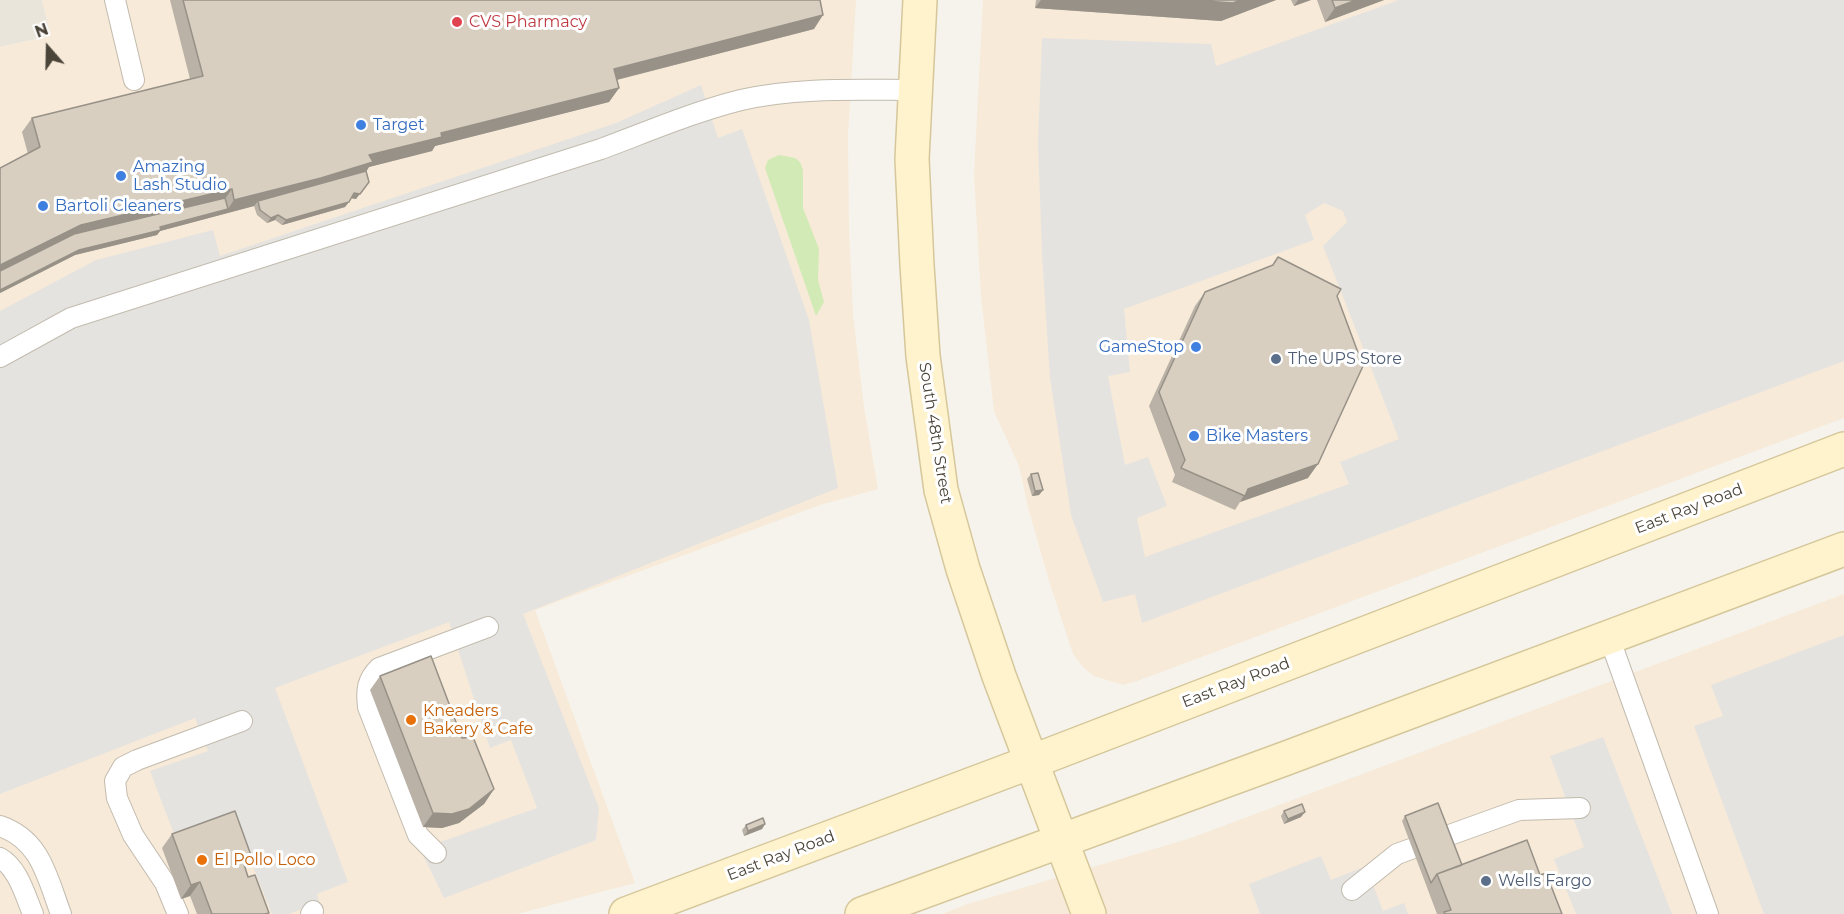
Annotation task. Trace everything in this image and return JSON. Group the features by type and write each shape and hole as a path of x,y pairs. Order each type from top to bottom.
{"main road":[{"name":"South 48th Street","path":"920,0 912,159 918,297 923,356 942,490 970,591 1031,762 1089,914"},
{"name":"East Ray Road","path":"626,914 1031,762 1844,449"},
{"path":"862,914 1844,549"}],"lane":[{"path":"115,0 134,80"},
{"path":"0,357 71,318 601,149 686,117 740,100 821,91 915,90"},
{"path":"436,853 418,835 368,707 369,677 379,668 488,627"},
{"path":"1609,637 1708,914"},
{"path":"178,914 165,883 133,835 117,798 115,781 123,767 242,721"},
{"path":"1352,890 1397,854 1519,810 1580,808"},
{"path":"0,826 19,834 30,843 46,874 61,914"},
{"path":"0,858 8,863 33,914"}],"shaded area":[{"path":"0,0 42,0 51,36 0,47"},
{"path":"42,0 856,0 848,135 849,228 853,315 864,407 878,489 820,505 535,610 635,883 517,914 0,914 0,47 51,36"},
{"path":"983,0 1844,0 1844,418 1137,681 1123,685 1094,676 1073,654 1029,511 1019,466 994,411 981,296 974,175"},
{"path":"1399,0 1844,0 1844,361 1142,623 1135,594 1103,602 1071,515 1050,378 1042,254 1038,144 1042,38 1211,44 1216,66","holes":["1324,203 1343,211 1347,222 1323,246 1399,439 1340,462 1349,484 1145,557 1137,518 1167,506 1148,457 1125,465 1108,376 1130,372 1124,309 1314,240 1305,215"]},
{"path":"701,85 718,138 742,129 809,320 838,488 523,614 599,808 596,840 444,898 420,849 537,808 511,740 490,748 449,622 275,688 348,882 317,894 319,902 289,914 272,914 231,812 174,834 150,771 208,751 195,718 0,794 0,311 96,260 213,230 220,256 616,123"},
{"path":"1844,594 1844,914 942,914 968,904 1191,838"},
{"path":"1844,635 1844,914 1764,914 1694,726 1723,716 1711,685"},
{"path":"1603,737 1672,914 1576,914 1554,859 1584,847 1550,756"},
{"path":"1321,856 1331,880 1366,866 1383,911 1404,903 1408,914 1260,914 1249,884"}],"green space":[{"path":"779,155 795,158 800,162 803,170 803,208 819,249 818,280 824,302 816,316 765,168 768,160"}],"building":[{"name":"Target","path":"183,0 820,0 823,15 614,69 619,88 441,133 442,137 369,155 373,162 321,178 234,200 232,189 81,225 0,265 0,168 40,147 32,118 203,76"},
{"path":"1191,0 1241,0 1233,3"},
{"path":"1332,0 1356,0 1335,8"},
{"path":"366,171 369,182 360,194 354,193 349,202 286,220 278,215 271,218 260,210 258,201"},
{"path":"225,198 228,209 160,227 161,230 79,250 0,290 0,271 74,234"},
{"path":"1278,257 1341,289 1337,296 1363,366 1318,464 1248,489 1245,496 1181,468 1185,460 1159,392 1205,292 1273,265"},
{"path":"1038,473 1043,490 1035,491 1031,474"},
{"name":"Kneaders Bakery & Cafe","path":"431,656 462,738 473,737 494,789 469,809 452,814 433,813 380,676"},
{"path":"1438,803 1462,865 1437,874 1431,883 1405,816"},
{"path":"1302,804 1305,812 1288,819 1284,811"},
{"name":"El Pollo Loco","path":"235,811 252,858 243,861 248,877 255,875 269,913 212,914 200,882 191,885 172,834"},
{"path":"763,818 765,824 748,831 746,825"},
{"name":"Wells Fargo","path":"1527,840 1540,875 1546,873 1562,914 1445,914 1444,912 1451,910 1437,874"}],"place":[{"name":"CVS Pharmacy","path":"457,22"},
{"name":"Target","path":"361,125"},
{"name":"Amazing Lash Studio","path":"121,176"},
{"name":"Bartoli Cleaners","path":"43,206"},
{"name":"GameStop","path":"1196,347"},
{"name":"The UPS Store","path":"1276,359"},
{"name":"Bike Masters","path":"1194,436"},
{"name":"Kneaders Bakery & Cafe","path":"411,720"},
{"name":"El Pollo Loco","path":"202,860"},
{"name":"Wells Fargo","path":"1486,881"}]}
